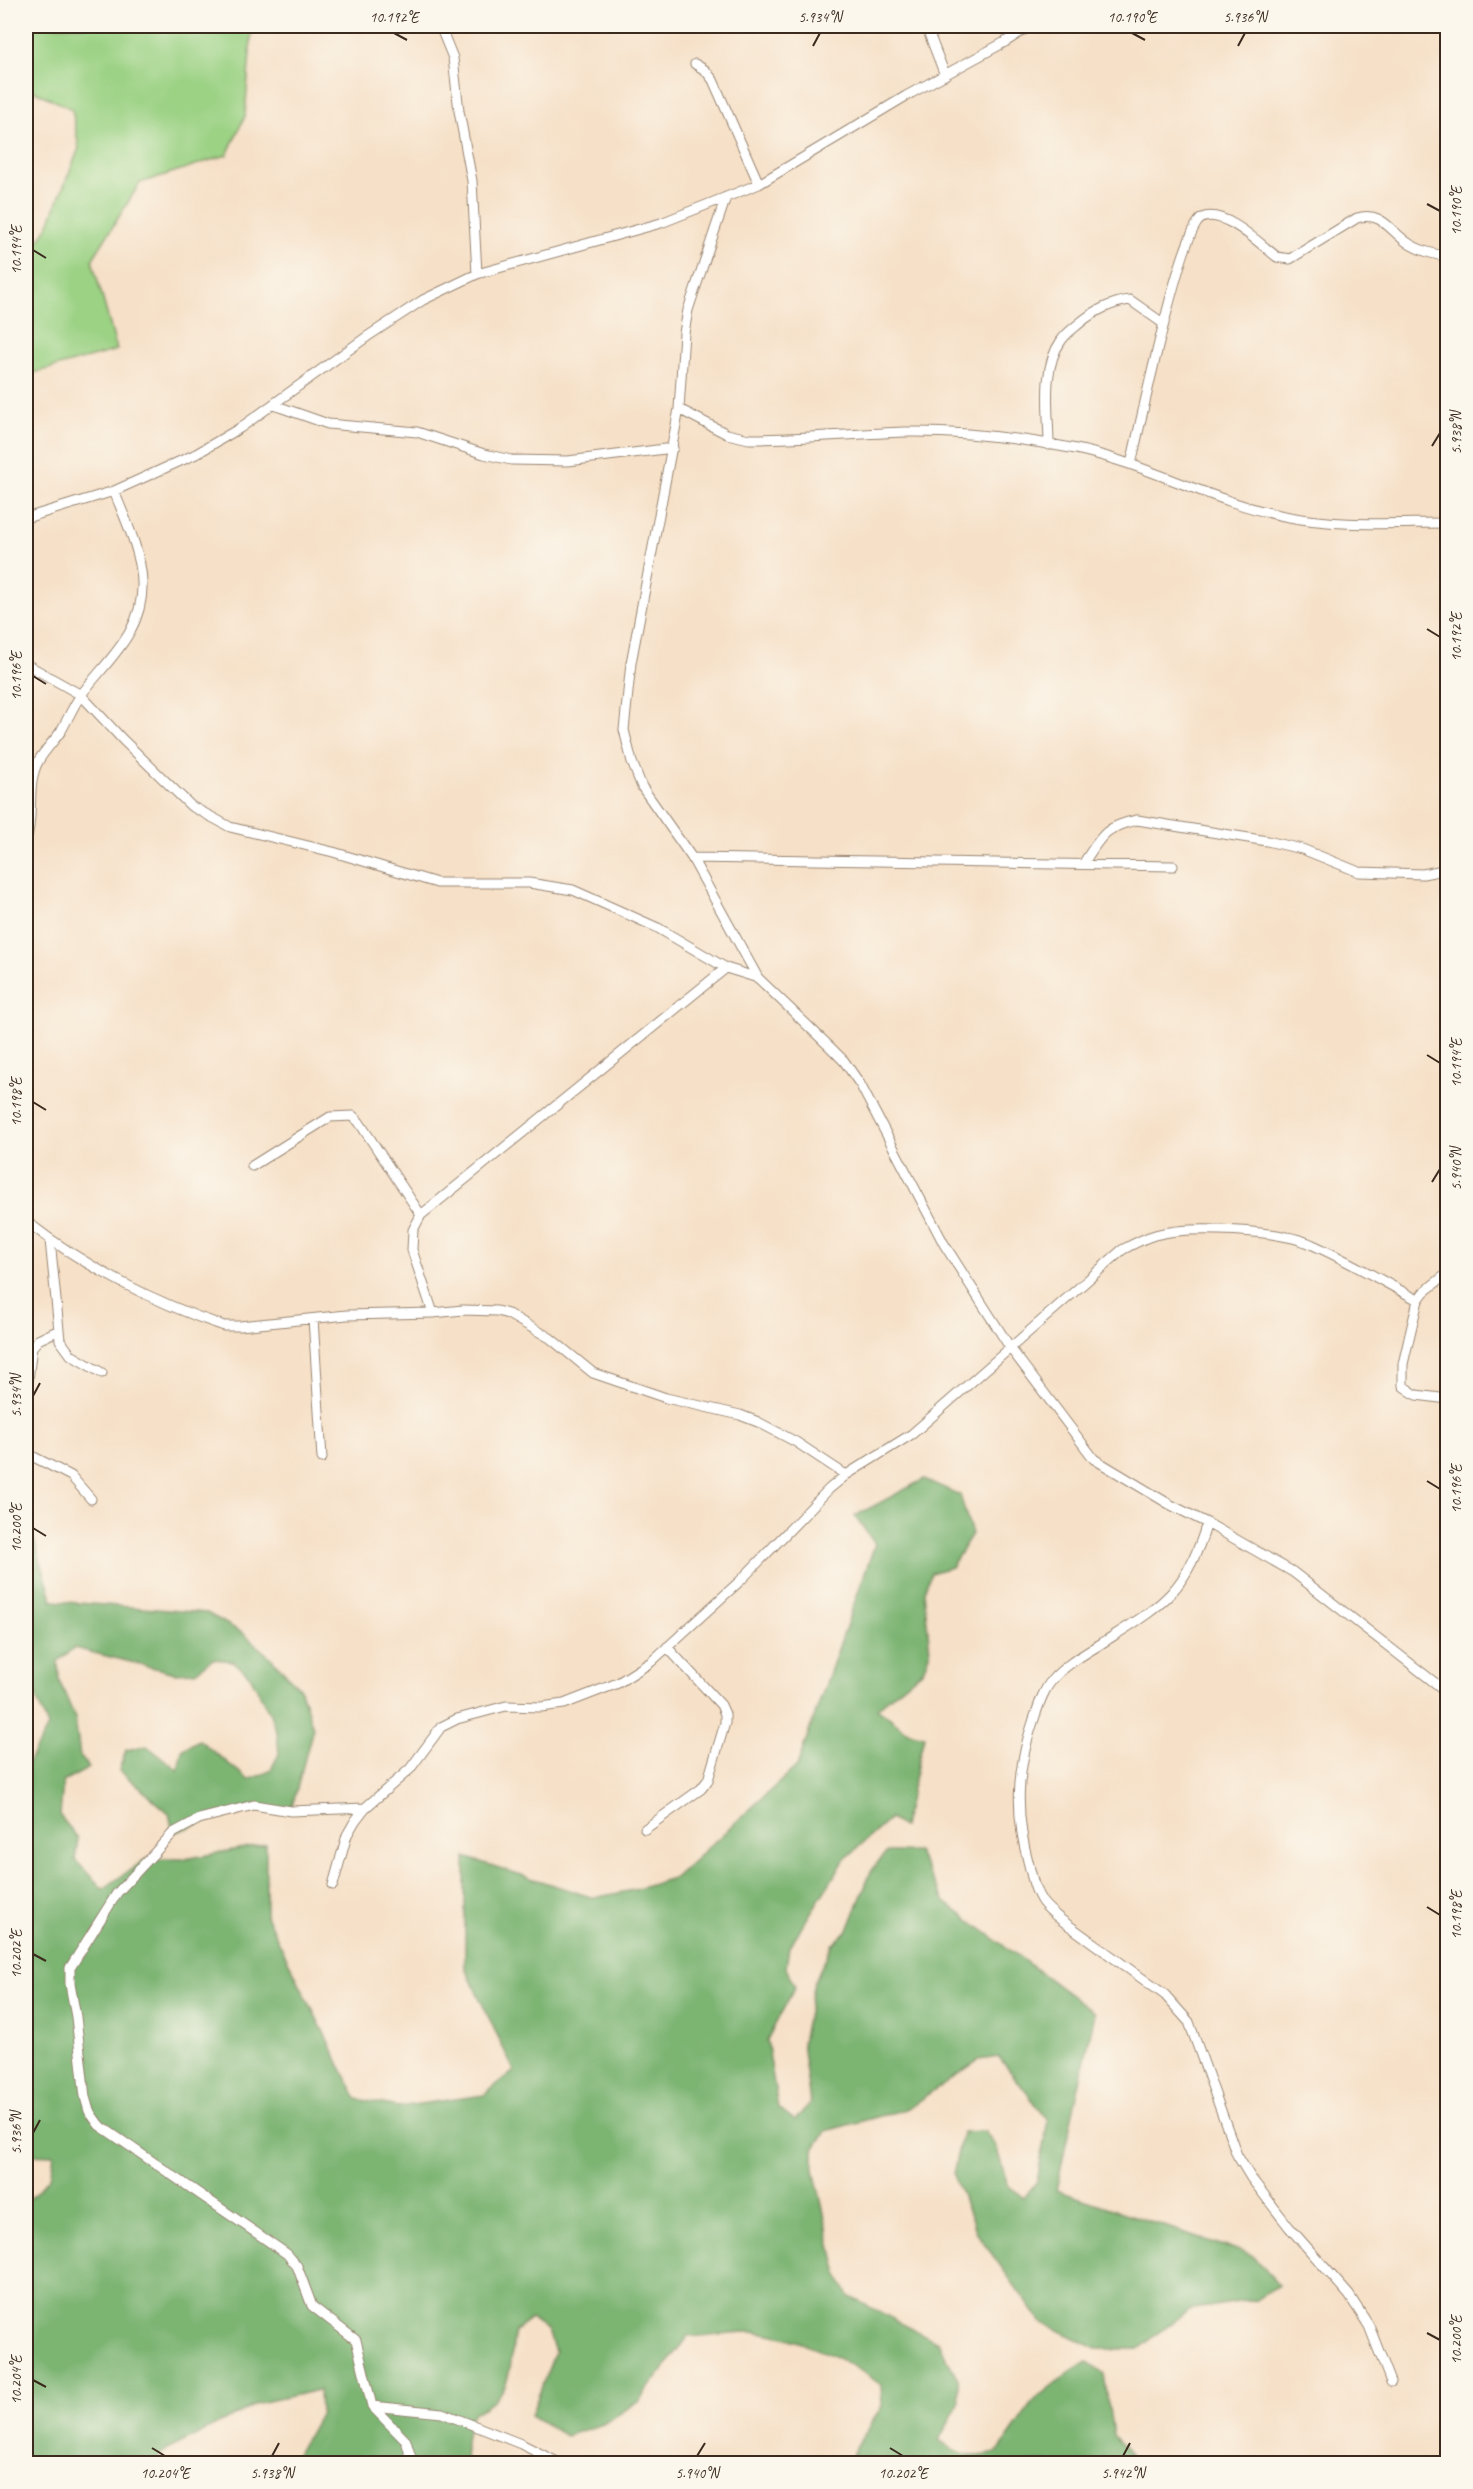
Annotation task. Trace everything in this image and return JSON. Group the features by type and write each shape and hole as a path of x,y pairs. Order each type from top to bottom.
{"street":[{"path":"440,26 453,58 471,181 477,274"},
{"path":"926,26 945,75"},
{"path":"26,518 114,491 196,454 274,405 349,349 414,306 477,274 662,223 759,184 1030,26"},
{"path":"1418,26 1448,28"},
{"path":"695,64 705,70 713,80 759,184"},
{"path":"726,197 688,310 673,448 631,663 624,730 632,762 642,787 692,858 758,978 844,1061 860,1084 944,1245 1011,1349 1094,1459 1169,1504 1208,1523 1293,1572 1448,1693"},
{"path":"1131,464 1164,324 1187,242 1194,225 1202,218 1213,216 1227,220 1277,257 1290,259 1357,218 1369,214 1378,217 1409,244 1421,250 1448,257"},
{"path":"1049,445 1049,372 1053,354 1062,339 1087,317 1118,302 1130,300 1164,324"},
{"path":"274,405 328,424 417,432 484,454 511,460 567,461 673,448"},
{"path":"679,409 727,434 749,439 905,432 956,433 1077,449 1131,464 1232,502 1284,516 1333,523 1448,523"},
{"path":"26,840 32,783 38,762 60,732 81,695 111,661 130,631 140,605 142,581 137,552 114,491"},
{"path":"26,664 81,695 123,740 191,806 230,827 333,852 437,883 529,883 573,890 658,928 726,968 758,978"},
{"path":"1083,864 1104,833 1116,824 1137,820 1290,846 1359,872 1423,874 1448,869"},
{"path":"692,858 1173,866"},
{"path":"433,1313 412,1250 413,1230 421,1215 726,968"},
{"path":"252,1166 330,1117 344,1114 353,1116 421,1215"},
{"path":"26,1221 50,1240 117,1280 224,1326 347,1315 488,1310 508,1314 550,1338 593,1373 666,1398 740,1415 758,1422 796,1442 846,1475"},
{"path":"333,1885 347,1835 365,1808 410,1769 447,1722 506,1706 541,1707 564,1704 618,1683 651,1662 740,1581 802,1515 846,1475 912,1434 1122,1250 1156,1234 1181,1230 1266,1233 1304,1242 1418,1300"},
{"path":"50,1240 60,1340 65,1350 102,1373"},
{"path":"1448,1273 1424,1292 1418,1300 1403,1364 1403,1386 1416,1395 1448,1400"},
{"path":"313,1318 322,1458"},
{"path":"26,1396 32,1347 38,1340 59,1330"},
{"path":"26,1453 71,1476 91,1499"},
{"path":"1208,1523 1195,1559 1173,1594 1157,1608 1078,1658 1052,1680 1042,1696 1025,1744 1018,1795 1020,1836 1036,1891 1044,1905 1165,1995 1189,2022 1237,2155 1251,2178 1289,2227 1349,2295 1369,2326 1391,2382"},
{"path":"645,1829 700,1790 708,1780 725,1723 725,1714 721,1706 667,1647"},
{"path":"365,1808 291,1811 254,1805 199,1819 173,1833 117,1893 70,1968 70,1984 85,2097 89,2111 99,2125 287,2254 297,2266 312,2306 356,2340 372,2406 406,2441 413,2463"},
{"path":"372,2406 442,2413 521,2444 561,2463"}],"green space":[{"path":"26,26 252,26 245,116 227,155 140,183 92,260 117,350 26,375 26,261 48,226 79,148 72,109 26,87"},
{"path":"924,1479 960,1495 972,1534 951,1567 931,1573 924,1591 930,1652 923,1670 877,1708 908,1732 924,1736 903,1827 890,1819 845,1859 789,1947 786,1968 795,1987 767,2040 778,2108 795,2120 810,2103 802,2043 814,1982 832,1945 848,1930 872,1869 887,1852 917,1852 945,1902 1095,2013 1056,2190 1254,2256 1278,2285 1257,2299 1189,2310 1138,2349 1097,2349 1041,2322 978,2235 953,2175 962,2132 984,2131 996,2146 1008,2186 1024,2198 1037,2181 1048,2120 999,2057 979,2060 906,2109 826,2131 814,2149 814,2170 838,2275 848,2296 938,2342 958,2379 960,2401 939,2440 954,2450 973,2456 997,2453 1034,2400 1068,2373 1087,2362 1104,2374 1113,2435 1138,2463 847,2463 882,2406 881,2385 853,2366 818,2349 782,2337 749,2332 688,2337 638,2402 603,2424 565,2436 531,2415 555,2352 548,2331 531,2319 515,2331 510,2370 503,2390 487,2406 473,2413 466,2438 467,2463 292,2463 320,2413 319,2390 259,2403 165,2451 153,2463 26,2463 26,2203 50,2177 54,2155 26,2154 26,1766 48,1727 26,1672 26,1520 53,1601 207,1613 243,1633 301,1690 313,1728 291,1811 254,1805 173,1833 169,1813 119,1770 126,1750 147,1746 178,1770 182,1750 199,1740 249,1780 270,1771 279,1754 277,1732 250,1676 233,1661 213,1659 195,1672 175,1673 74,1648 58,1661 59,1680 75,1718 80,1756 89,1768 63,1782 60,1816 78,1838 75,1860 103,1889 146,1859 185,1859 266,1844 266,1916 357,2099 398,2107 484,2095 514,2071 465,1967 465,1857 594,1898 638,1889 676,1877 797,1766 875,1544 855,1516"}]}
